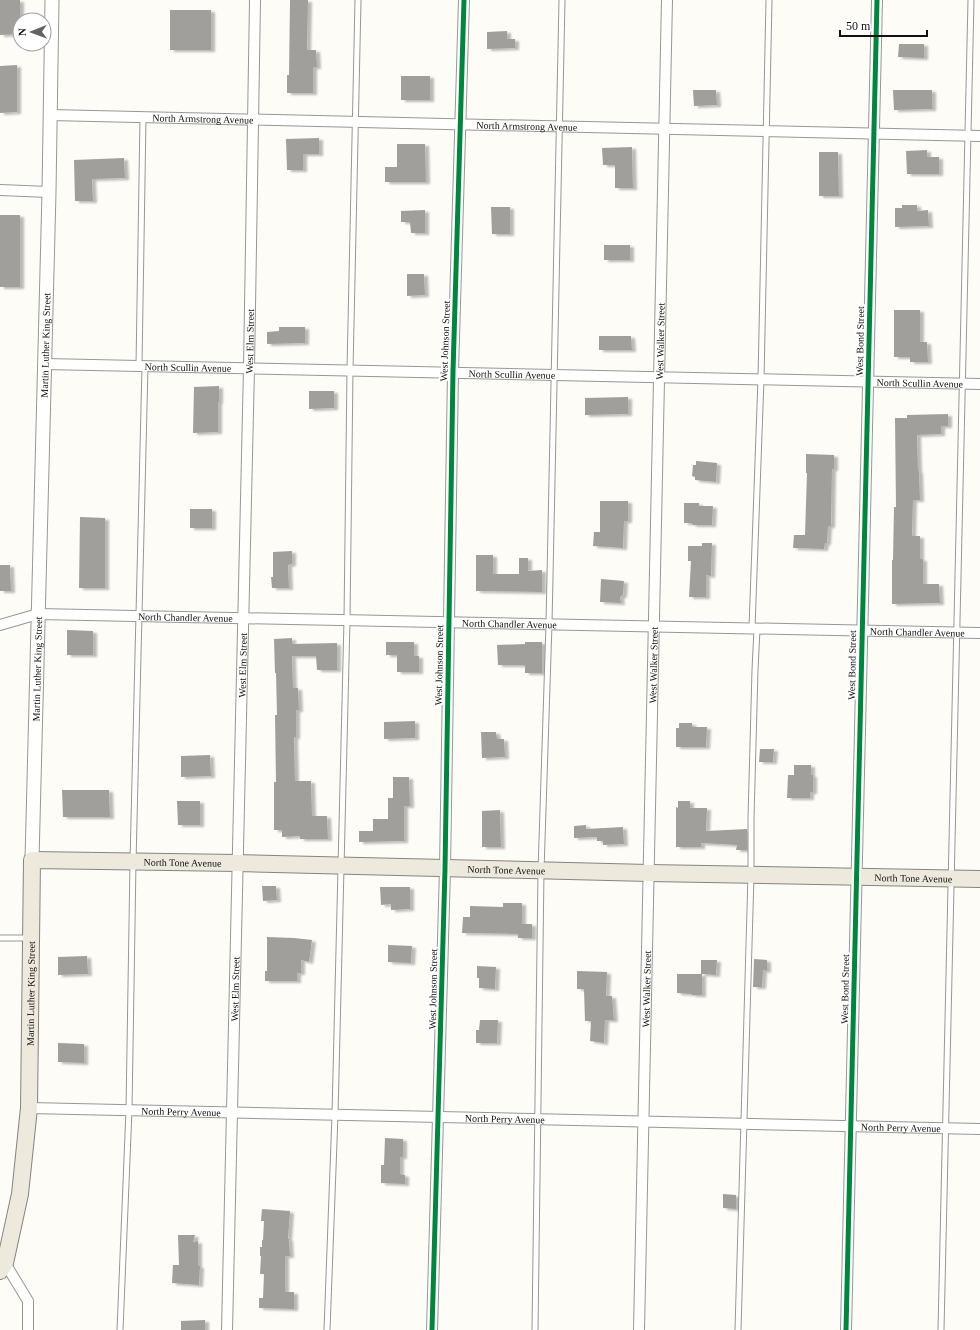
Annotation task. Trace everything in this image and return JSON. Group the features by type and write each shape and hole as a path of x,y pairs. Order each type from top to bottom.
{"main road":[{"name":"North Tone Avenue","path":"32,860 445,868 649,874 980,879"},
{"name":"Martin Luther King Street","path":"2,1267 20,1194 29,1108 32,860"}],"street":[{"name":"Martin Luther King Street","path":"32,860 49,192 52,0"},
{"name":"West Elm Street","path":"227,1330 249,368 255,0"},
{"name":"West Johnson Street","path":"432,1330 445,868 453,372 464,0"},
{"name":"West Walker Street","path":"639,1330 667,0"},
{"name":"West Bond Street","path":"846,1330 877,0"},
{"name":"North Armstrong Avenue","path":"50,115 980,136"},
{"path":"0,190 49,192"},
{"name":"North Scullin Avenue","path":"45,364 980,384"},
{"name":"North Chandler Avenue","path":"0,625 38,614 980,633"},
{"name":"North Perry Avenue","path":"29,1108 980,1129"},
{"name":"Martin Luther King Street","path":"2,1267 28,1301 28,1330"}],"lane":[{"path":"327,1330 335,1115 347,620 350,370 358,0"},
{"path":"535,1330 541,871 549,624 562,0"},
{"path":"738,1330 752,875 751,818 769,0"},
{"path":"942,1330 971,0"},
{"path":"120,1330 130,1110 133,862 139,616 143,117"},
{"path":"0,938 31,938"}],"building":[{"path":"0,0 20,0 20,12 12,12 12,34 0,35"},
{"path":"290,0 308,0 307,50 316,50 317,67 313,67 313,93 287,93 287,75 289,75"},
{"path":"170,10 211,10 211,50 170,50"},
{"path":"507,31 507,39 515,39 515,48 487,49 487,32"},
{"path":"899,44 924,44 924,58 898,57"},
{"path":"17,65 17,112 0,113 0,66"},
{"path":"401,76 430,76 430,100 401,100"},
{"path":"693,90 716,90 717,105 694,106"},
{"path":"893,90 932,90 932,109 894,110"},
{"path":"319,138 319,154 303,154 303,170 287,170 286,139"},
{"path":"397,144 425,144 426,182 385,182 385,167 397,167"},
{"path":"632,147 633,188 615,188 615,165 603,165 602,148"},
{"path":"927,150 927,157 939,157 939,174 907,174 906,151"},
{"path":"819,152 838,152 839,196 819,196"},
{"path":"124,158 125,178 92,179 93,201 75,201 74,160"},
{"path":"902,205 917,205 917,211 928,210 929,226 895,227 895,208 902,208"},
{"path":"491,207 510,207 510,234 492,234"},
{"path":"425,210 425,233 411,233 410,222 401,222 401,211"},
{"path":"0,215 20,215 20,287 0,287"},
{"path":"604,245 630,245 630,260 604,260"},
{"path":"407,274 424,274 425,295 407,296"},
{"path":"894,310 920,310 920,342 927,342 928,362 910,362 910,357 894,357"},
{"path":"279,327 305,327 305,343 267,344 267,332 279,331"},
{"path":"599,336 631,336 632,350 599,350"},
{"path":"219,386 218,432 193,433 194,387"},
{"path":"309,391 334,391 334,408 309,409"},
{"path":"628,397 628,414 585,415 585,398"},
{"path":"948,414 948,426 941,426 941,434 917,435 920,500 913,500 912,536 920,536 920,559 923,559 923,584 939,584 940,603 892,604 894,507 896,507 895,418 907,418 907,415"},
{"path":"806,454 834,455 834,469 832,469 831,526 828,526 827,543 825,543 824,549 793,548 794,535 805,535 807,473"},
{"path":"696,461 717,463 716,482 695,480 695,477 692,476 693,465 696,465"},
{"path":"600,501 628,501 628,521 624,521 623,548 593,546 594,532 600,532"},
{"path":"684,503 699,503 699,506 713,506 712,525 693,525 691,523 684,523"},
{"path":"190,509 212,509 212,528 190,528"},
{"path":"80,517 105,518 105,588 79,588"},
{"path":"702,543 712,543 711,576 706,575 706,597 689,597 691,561 688,561 688,546 702,546"},
{"path":"292,551 292,564 288,565 289,588 272,588 271,577 273,577 273,552"},
{"path":"476,555 493,555 493,574 519,574 519,558 528,558 528,571 542,570 542,592 476,591"},
{"path":"0,565 10,565 11,591 0,591"},
{"path":"601,579 624,581 623,595 620,597 621,603 600,602"},
{"path":"67,630 93,631 93,655 67,655"},
{"path":"292,638 292,644 337,643 337,670 317,670 316,656 292,656 293,688 298,688 299,710 296,710 296,737 294,737 295,781 311,781 312,816 327,816 328,839 300,839 300,836 282,837 282,830 274,830 274,782 276,782 275,715 277,715 274,639"},
{"path":"386,642 414,642 414,656 419,656 419,672 397,672 397,655 386,655"},
{"path":"525,642 542,642 542,673 525,673 525,665 498,665 497,645 525,644"},
{"path":"415,721 415,738 384,739 384,722"},
{"path":"679,723 692,723 692,727 707,727 706,747 676,747 676,728 679,728"},
{"path":"481,732 496,732 497,739 504,739 505,757 482,758"},
{"path":"760,749 774,749 773,762 759,762"},
{"path":"210,755 211,776 181,777 181,756"},
{"path":"794,765 811,765 811,775 813,775 813,792 810,792 810,798 787,798 788,775 794,775"},
{"path":"393,777 409,777 410,806 404,806 404,841 359,842 359,831 373,831 373,819 388,819 388,798 393,798"},
{"path":"62,790 109,790 110,817 63,817"},
{"path":"177,801 200,801 200,825 178,825"},
{"path":"678,801 690,801 690,808 707,808 706,831 747,829 747,850 736,850 737,845 701,843 701,847 676,847 676,807 678,808"},
{"path":"500,810 501,847 482,847 482,811"},
{"path":"586,825 586,829 623,827 624,844 603,845 603,841 597,841 597,837 574,838 574,826"},
{"path":"262,886 276,886 277,900 263,901"},
{"path":"380,887 410,887 410,909 391,910 391,904 381,905"},
{"path":"503,903 522,903 522,924 532,924 532,938 518,938 518,934 462,933 463,917 470,917 470,906 503,907"},
{"path":"267,937 312,940 309,962 301,960 301,973 297,973 297,981 265,981 265,971 267,971"},
{"path":"388,945 412,946 411,963 388,962"},
{"path":"87,956 88,974 58,975 58,957"},
{"path":"754,959 767,960 767,971 763,970 762,987 753,987"},
{"path":"701,960 717,960 716,975 702,974 702,995 677,993 677,974 701,974"},
{"path":"477,966 496,967 495,989 479,988"},
{"path":"577,971 607,972 606,996 612,996 614,1020 605,1020 604,1043 590,1041 591,1021 585,1021 584,989 577,989"},
{"path":"480,1020 498,1020 497,1043 476,1043 476,1030 479,1030"},
{"path":"58,1043 84,1044 84,1063 58,1062"},
{"path":"385,1138 403,1139 403,1157 400,1157 400,1174 405,1175 405,1184 381,1183 381,1165 384,1165"},
{"path":"723,1194 736,1195 736,1209 723,1208"},
{"path":"262,1209 290,1211 288,1239 290,1256 285,1256 285,1292 294,1292 294,1309 259,1308 259,1298 263,1298 264,1274 260,1274 260,1247 262,1247 264,1221 261,1221"},
{"path":"178,1235 195,1235 193,1242 198,1241 198,1266 200,1266 199,1285 172,1283 173,1265 179,1265"},
{"path":"205,1320 205,1330 181,1330 181,1321"}],"cycle path":[{"path":"432,1330 445,869 453,372 464,0"},
{"path":"846,1330 877,0"}]}
